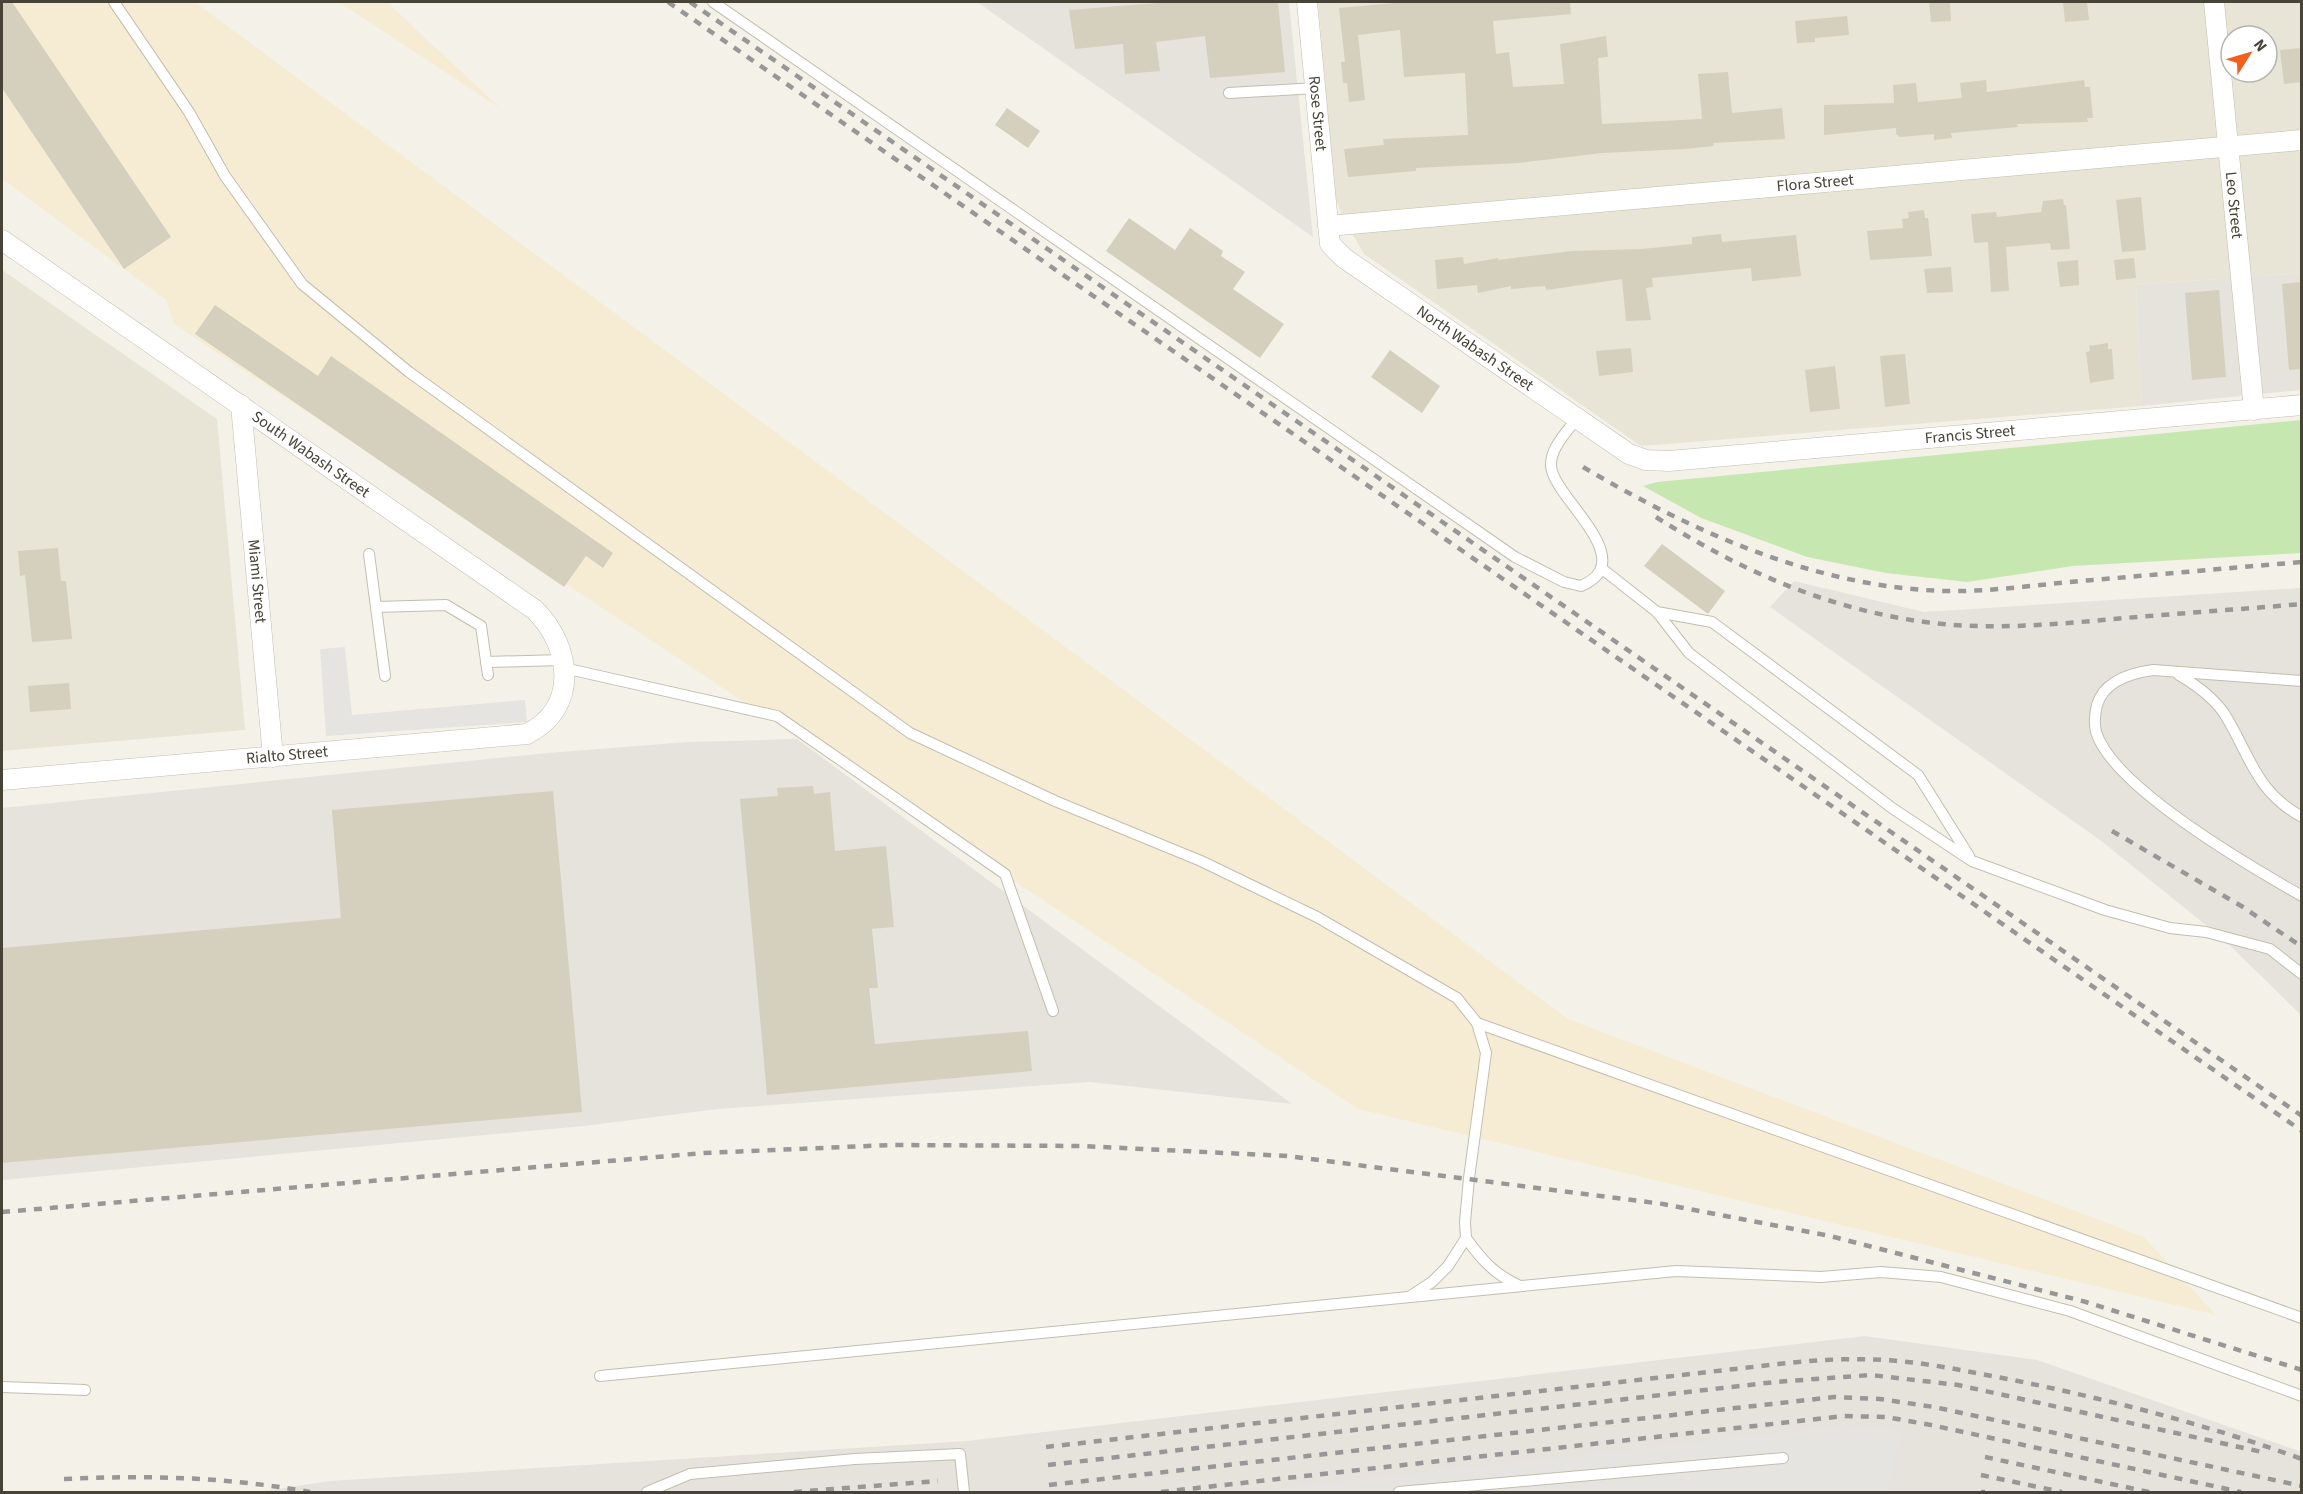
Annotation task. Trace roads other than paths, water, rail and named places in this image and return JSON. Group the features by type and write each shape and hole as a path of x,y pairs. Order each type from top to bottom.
{"street":[{"name":"Rose Street","path":"1307,2 1328,226"},
{"name":"Leo Street","path":"2214,2 2254,410"},
{"name":"Flora Street","path":"1328,226 2301,140"},
{"name":"North Wabash Street","path":"1328,226 1330,244 1344,258 1629,454 1639,457"},
{"name":"South Wabash Street","path":"2,240 535,610 555,635 563,664 563,692 559,704"},
{"name":"Miami Street","path":"241,405 273,757"},
{"name":"Francis Street","path":"1639,457 1669,461 2301,405"},
{"name":"Rialto Street","path":"2,780 526,734 550,719 559,704"}],"lane":[{"path":"114,2 189,112 225,176 302,284 409,372 910,733 1055,801 1201,861 1317,917 1457,998 1477,1023 1486,1053 1468,1189 1466,1238 1448,1266 1432,1282 1409,1297"},
{"path":"712,2 1515,557 1564,582 1581,586 1596,578 1600,568 1598,541 1557,484 1551,469 1553,453 1577,418"},
{"path":"1229,93 1316,88"},
{"path":"369,554 385,676"},
{"path":"1600,568 1657,612 1689,653 1892,808 1972,861 2105,910 2170,928 2206,932 2270,949 2301,974"},
{"path":"376,607 447,605 481,626 488,675"},
{"path":"1657,612 1712,622 1918,775 1972,861"},
{"path":"486,662 563,664 777,716 1005,874 1053,1011"},
{"path":"2301,681 2153,670 2140,672 2110,686 2099,700 2095,714 2096,731 2103,746 2129,776 2156,801 2242,862 2301,896"},
{"path":"2177,673 2199,687 2214,701 2227,717 2258,779 2275,799 2301,817"},
{"path":"1477,1023 2301,1318"},
{"path":"1466,1238 1485,1264 1502,1278 1521,1286"},
{"path":"600,1376 1676,1271 1821,1276 1881,1272 1941,1277 2070,1311 2301,1396"},
{"path":"2,1387 85,1390"},
{"path":"647,1492 690,1474 855,1459 960,1454 964,1492"},
{"path":"1399,1492 1783,1458"}],"railway":[{"path":"668,2 2302,1131"},
{"path":"690,2 2302,1116"},
{"path":"1583,467 1668,513 1756,552 1849,579 1896,587 1944,591 2012,588 2302,562"},
{"path":"1656,517 1719,554 1785,584 1853,608 1925,622 1974,626 2025,626 2302,604"},
{"path":"2112,831 2243,907 2302,947"},
{"path":"2,1212 704,1153 891,1145 1081,1146 1287,1156 1663,1204 1830,1236 2086,1302 2302,1370"},
{"path":"1046,1447 1786,1363 1865,1359 1941,1366 2086,1396 2195,1424 2302,1459"},
{"path":"1048,1465 1775,1382 1871,1375 1958,1385 2262,1452"},
{"path":"1049,1485 1834,1397 1880,1399 1934,1407 2302,1486"},
{"path":"1161,1492 1844,1416 1886,1417 1931,1425 2241,1492"},
{"path":"1985,1457 2149,1492"},
{"path":"1981,1475 2062,1492"},
{"path":"64,1479 187,1478 248,1483 310,1492"},
{"path":"794,1492 938,1481"}]}
